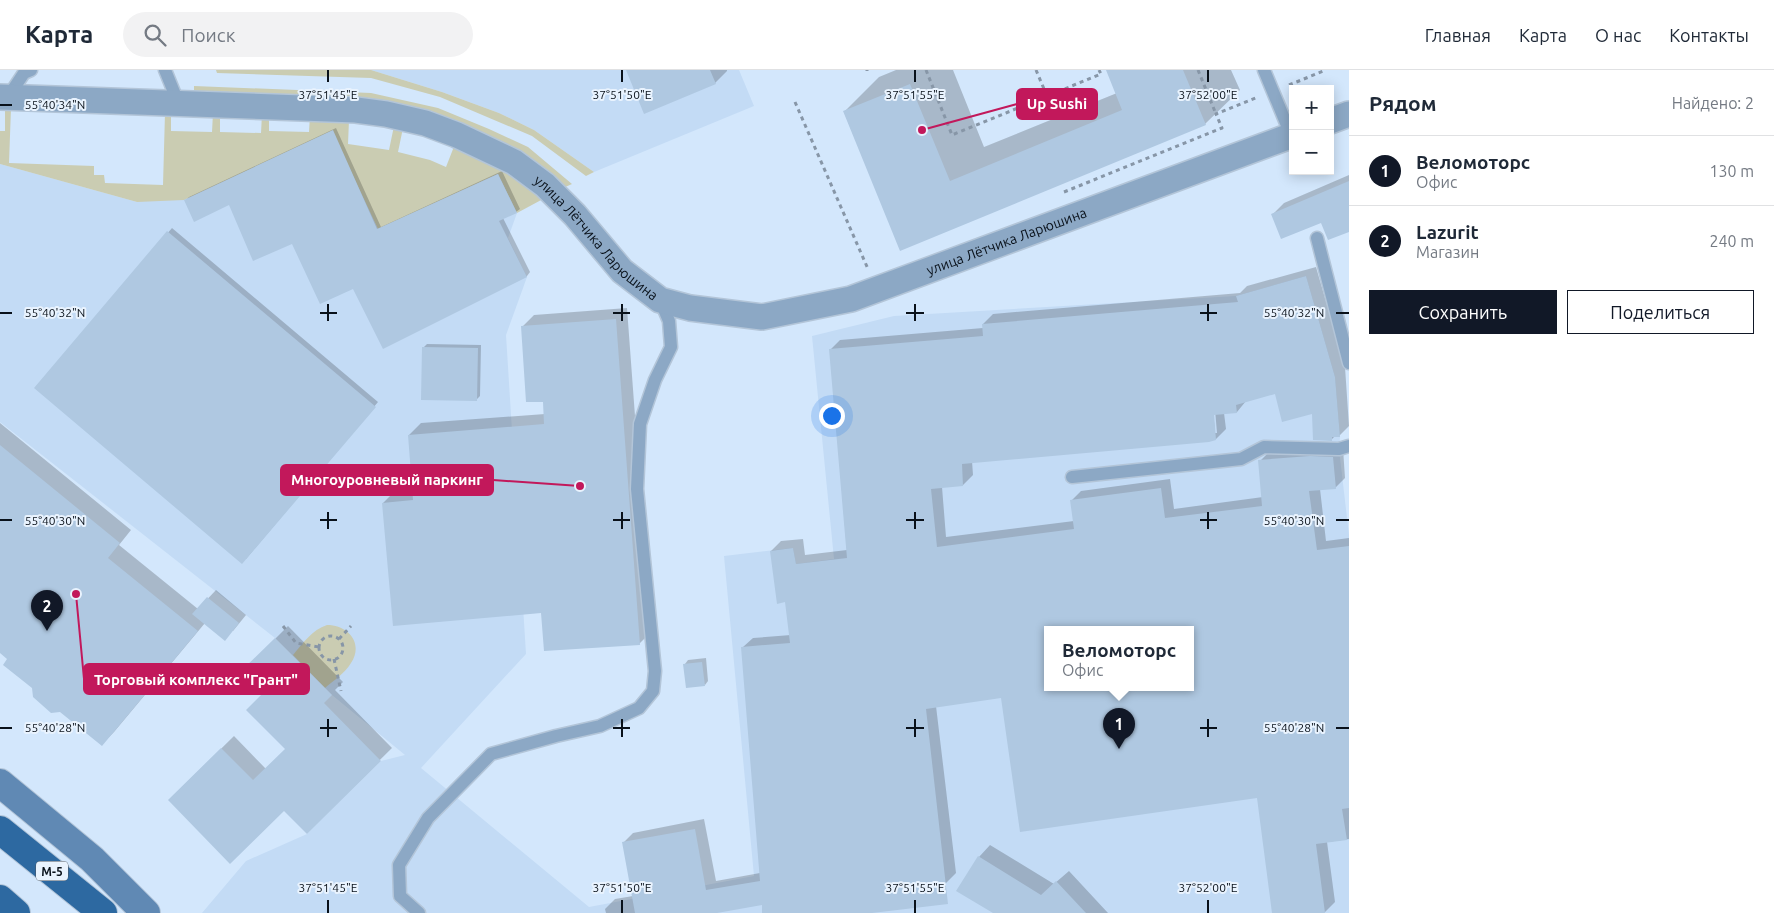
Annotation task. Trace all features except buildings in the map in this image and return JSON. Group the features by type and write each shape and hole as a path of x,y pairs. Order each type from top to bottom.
{"highway":[{"name":"М-5","path":"0,830 103,913"},
{"path":"0,900 16,913"}],"main road":[{"path":"0,783 92,858 146,913"}],"street":[{"name":"улица Лётчика Ларюшина","path":"4,97 356,110 386,114 425,123 457,134 514,162 545,185 575,215 622,271 660,300 690,308 762,317 851,299 1289,136"},
{"path":"1334,119 1349,114"}],"lane":[{"path":"4,97 24,72 30,70"},
{"path":"165,70 178,102"},
{"path":"1264,70 1290,130"},
{"path":"1317,238 1349,363"},
{"path":"419,913 400,896 399,865 428,818 491,754 600,726 640,708 653,692 655,671 637,489 640,424 655,380 670,347 670,321 660,300"},
{"path":"1072,476 1241,459 1264,447 1339,448 1349,446"}],"path":[{"path":"926,70 952,134 1101,74 1099,70"},
{"path":"1036,70 1047,96"},
{"path":"1059,194 1222,128 1198,70"},
{"path":"1216,114 1326,70"},
{"path":"795,102 869,272"},
{"path":"283,626 296,643 320,647"},
{"path":"339,639 351,626"},
{"path":"329,636 339,639 342,643 340,655 334,659 326,658 321,654 322,640 329,636"},
{"path":"334,659 341,691"}],"shaded area":[{"path":"371,70 739,70 754,106 594,172 534,130 499,113 442,92"},
{"path":"333,130 378,229 498,174 517,213 508,238 527,277 506,335 526,654 421,768 589,907 754,876 724,556 793,548 796,564 834,559 812,336 894,316 1236,296 1306,276 1335,377 1340,437 1339,449 1349,535 1349,913 202,913 246,861 307,834 381,761 405,755 332,695 275,638 0,422 0,164 137,202"}],"green space":[{"path":"216,70 371,70 442,92 499,113 534,130 594,172 586,176 532,136 440,97 371,78 217,73"},
{"path":"194,86 371,93 438,108 528,147 572,184 563,188 502,144 194,93"},
{"path":"5,108 11,108 9,163 94,166 94,175 104,175 105,183 163,185 165,113 171,112 171,131 212,132 213,113 220,113 220,132 261,133 262,114 269,114 269,131 309,132 310,115 349,120 348,144 389,150 394,126 403,128 398,152 430,160 446,167 455,144 503,167 543,199 517,213 498,174 378,229 332,131 184,200 137,202 0,164 0,131 5,131"},
{"path":"327,625 341,628 352,636 356,649 355,656 348,667 325,688 293,655 312,634"}],"place":[{"name":"Up Sushi","path":"922,130"},
{"name":"Многоуровневый паркинг","path":"580,486"},
{"name":"Торговый комплекс \"Грант\"","path":"76,594"},
{"name":"Lazurit","path":"47,631"},
{"name":"Веломоторс","path":"1119,749"}]}
